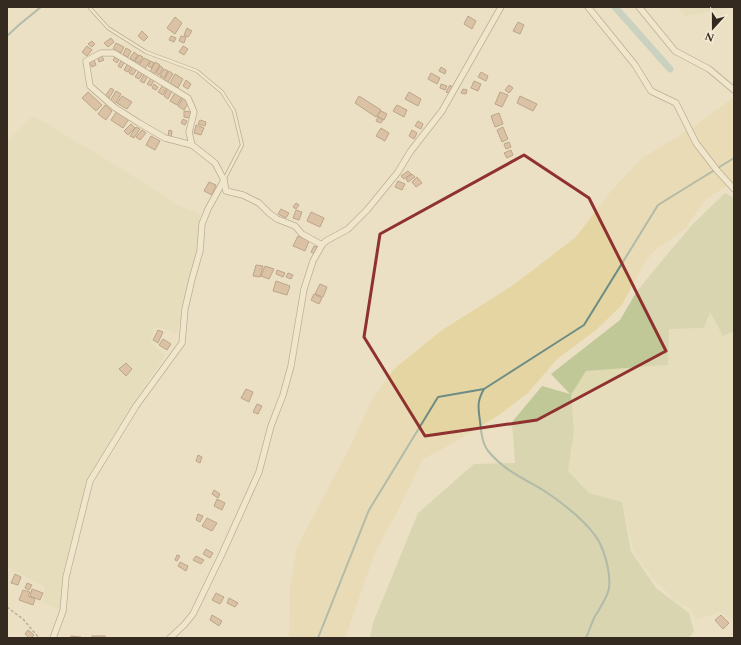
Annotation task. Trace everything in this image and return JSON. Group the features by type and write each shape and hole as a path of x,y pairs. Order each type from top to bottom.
{"street":[{"path":"170,638 193,614 259,472 271,426 283,395 290,366 304,289 313,261 322,245 326,241 348,229 367,210 398,172 410,152 442,111 501,7"},
{"path":"588,7 635,65 651,91 676,103 696,143 734,189"},
{"path":"640,7 675,51 709,69 734,90"},
{"path":"192,145 189,132 194,112 188,98 114,53 101,53 86,61 90,86 114,107 165,138 192,145 215,163 224,180 226,191 243,195 259,203 277,219 295,226 302,234 322,245"},
{"path":"53,638 63,612 66,577 90,481 136,406 182,343 185,309 200,251 202,224 208,209 224,180"}],"lane":[{"path":"89,7 108,28 146,52 197,71 222,92 234,111 242,145 224,180"}],"path":[{"path":"7,607 23,619 39,638"}],"highlighted area":[{"path":"524,155 589,198 666,351 537,420 425,436 364,337 380,234"}],"shaded area":[{"path":"677,7 733,7 686,16"},
{"path":"33,116 96,153 182,207 200,214 199,250 177,333 155,327 150,342 165,355 95,469 61,610 42,603 45,587 7,567 7,141"},
{"path":"710,312 723,335 734,331 734,621 720,612 696,620 690,607 678,604 653,579 634,553 622,502 589,493 568,471 574,431 571,395 586,371 668,365 668,329 704,328"}],"green space":[{"path":"725,193 734,198 734,331 723,336 710,312 704,328 669,329 668,365 586,371 571,395 574,431 568,471 589,493 622,502 631,551 656,588 689,613 694,631 689,638 370,638 373,623 418,513 474,464 515,463 512,422 542,386 570,394 551,374 620,320 637,291 665,257 692,225"}],"sand":[{"path":"734,97 734,181 705,200 685,229 655,250 643,265 622,305 596,330 557,359 528,393 499,415 455,442 423,459 399,509 376,550 345,638 289,638 290,587 297,547 351,445 372,399 394,369 442,330 512,286 576,237 611,191 641,159 695,126"}],"building":[{"path":"468,16 476,21 472,29 464,24"},
{"path":"175,17 182,23 175,34 167,28"},
{"path":"518,22 524,25 520,34 513,31"},
{"path":"187,28 192,31 188,37 184,35"},
{"path":"142,31 148,37 144,41 138,36"},
{"path":"171,36 176,38 174,42 169,40"},
{"path":"181,36 186,37 184,43 179,41"},
{"path":"111,38 114,42 108,47 104,43"},
{"path":"92,41 95,44 92,47 88,44"},
{"path":"116,43 124,47 121,53 113,49"},
{"path":"87,46 92,50 87,56 82,52"},
{"path":"183,46 188,49 184,55 179,52"},
{"path":"126,48 131,51 128,57 123,55"},
{"path":"134,52 138,55 134,61 130,58"},
{"path":"101,55 104,60 99,62 97,56"},
{"path":"139,55 143,57 139,63 135,61"},
{"path":"115,57 119,59 117,63 113,60"},
{"path":"144,58 150,61 144,70 138,66"},
{"path":"122,59 125,61 121,68 118,66"},
{"path":"94,60 96,65 92,67 89,62"},
{"path":"151,61 154,63 151,68 148,66"},
{"path":"155,62 160,65 154,74 150,72"},
{"path":"128,63 132,65 128,72 124,70"},
{"path":"160,66 163,68 159,75 156,73"},
{"path":"133,67 137,69 133,75 129,73"},
{"path":"441,67 446,70 445,74 439,71"},
{"path":"164,69 168,71 164,78 160,76"},
{"path":"139,71 143,73 139,79 135,77"},
{"path":"169,71 173,74 168,82 164,80"},
{"path":"481,72 488,76 486,81 478,77"},
{"path":"145,73 148,76 144,83 140,81"},
{"path":"431,73 440,78 437,84 428,79"},
{"path":"175,74 183,79 178,88 170,83"},
{"path":"151,78 154,80 151,86 147,84"},
{"path":"186,80 191,84 188,89 183,86"},
{"path":"474,81 481,84 478,91 471,88"},
{"path":"154,84 158,87 156,90 152,88"},
{"path":"441,84 447,86 445,90 440,88"},
{"path":"163,85 167,87 163,95 158,92"},
{"path":"450,85 452,87 449,93 446,92"},
{"path":"509,85 513,88 509,93 505,90"},
{"path":"111,88 114,90 109,98 105,96"},
{"path":"168,88 172,91 168,99 164,96"},
{"path":"463,89 467,90 466,94 461,93"},
{"path":"116,91 121,94 115,104 110,101"},
{"path":"88,92 102,105 96,111 82,98"},
{"path":"409,92 421,99 418,106 405,99"},
{"path":"500,92 508,95 502,107 495,104"},
{"path":"175,93 182,97 177,105 170,101"},
{"path":"122,96 132,102 127,109 117,103"},
{"path":"359,96 381,110 376,117 355,103"},
{"path":"520,96 537,104 533,111 517,103"},
{"path":"183,98 189,102 184,110 178,106"},
{"path":"105,105 112,111 106,120 98,114"},
{"path":"397,105 407,110 404,117 393,111"},
{"path":"117,111 129,119 123,128 111,120"},
{"path":"184,111 191,112 190,118 184,117"},
{"path":"381,111 387,114 384,120 377,116"},
{"path":"499,113 503,124 495,127 491,116"},
{"path":"378,117 383,120 381,123 376,121"},
{"path":"183,119 187,121 185,125 181,123"},
{"path":"200,120 206,122 205,126 198,124"},
{"path":"418,121 423,124 421,129 415,126"},
{"path":"131,124 135,128 128,135 124,131"},
{"path":"196,125 204,128 201,135 194,133"},
{"path":"136,127 140,129 134,138 130,136"},
{"path":"503,127 508,139 502,142 497,130"},
{"path":"381,128 389,133 385,141 376,136"},
{"path":"142,130 146,133 140,140 136,137"},
{"path":"169,130 172,131 171,138 168,137"},
{"path":"412,130 417,133 414,139 409,136"},
{"path":"151,136 160,141 155,150 146,145"},
{"path":"509,142 511,147 506,149 504,144"},
{"path":"511,150 513,155 507,158 504,153"},
{"path":"408,171 411,174 404,179 401,176"},
{"path":"412,174 415,177 408,182 406,179"},
{"path":"417,177 422,183 416,187 412,182"},
{"path":"398,181 405,184 402,190 395,187"},
{"path":"209,182 216,185 212,195 204,191"},
{"path":"296,203 299,205 296,209 293,207"},
{"path":"281,209 289,213 286,218 278,214"},
{"path":"296,210 302,212 299,220 293,218"},
{"path":"311,212 324,218 320,227 307,221"},
{"path":"298,236 309,241 305,251 293,246"},
{"path":"314,246 317,247 314,254 311,252"},
{"path":"256,265 263,266 260,277 253,276"},
{"path":"265,266 274,269 269,279 261,276"},
{"path":"277,270 285,273 283,277 276,274"},
{"path":"288,273 293,275 291,279 286,277"},
{"path":"276,281 290,286 287,295 273,291"},
{"path":"320,284 327,287 323,297 315,294"},
{"path":"314,294 322,298 319,304 311,300"},
{"path":"158,330 163,332 158,343 153,340"},
{"path":"163,339 171,344 167,350 159,345"},
{"path":"126,363 132,369 126,376 119,369"},
{"path":"246,389 253,392 249,402 241,398"},
{"path":"257,404 262,406 258,414 253,412"},
{"path":"198,455 202,457 200,463 196,461"},
{"path":"214,490 220,494 218,498 212,494"},
{"path":"217,499 225,503 222,510 214,506"},
{"path":"198,514 203,516 200,522 196,520"},
{"path":"207,518 217,523 212,531 202,526"},
{"path":"206,549 213,553 210,558 203,554"},
{"path":"177,555 180,556 177,561 175,560"},
{"path":"196,556 204,560 201,564 193,560"},
{"path":"180,562 188,566 186,571 178,566"},
{"path":"15,574 21,577 18,585 11,583"},
{"path":"27,583 32,585 29,590 25,588"},
{"path":"32,589 43,593 40,600 30,596"},
{"path":"23,590 30,592 28,596 35,599 33,605 19,600"},
{"path":"216,593 224,597 220,604 212,600"},
{"path":"229,598 238,603 235,607 227,603"},
{"path":"212,615 222,621 219,626 210,620"},
{"path":"721,615 729,623 723,629 715,620"},
{"path":"28,630 34,635 31,638 25,634"},
{"path":"71,636 81,637 81,638 71,638"},
{"path":"92,636 105,636 105,638 92,638"}],"waterway":[{"path":"7,36 41,7"},
{"path":"615,7 670,69"},
{"path":"318,638 369,510 438,397 484,389 584,325 658,205 734,158"},
{"path":"484,389 479,401 479,412 482,437 489,452 501,464 543,490 570,510 598,539 604,552 608,567 609,588 607,596 594,618 586,638"}]}
